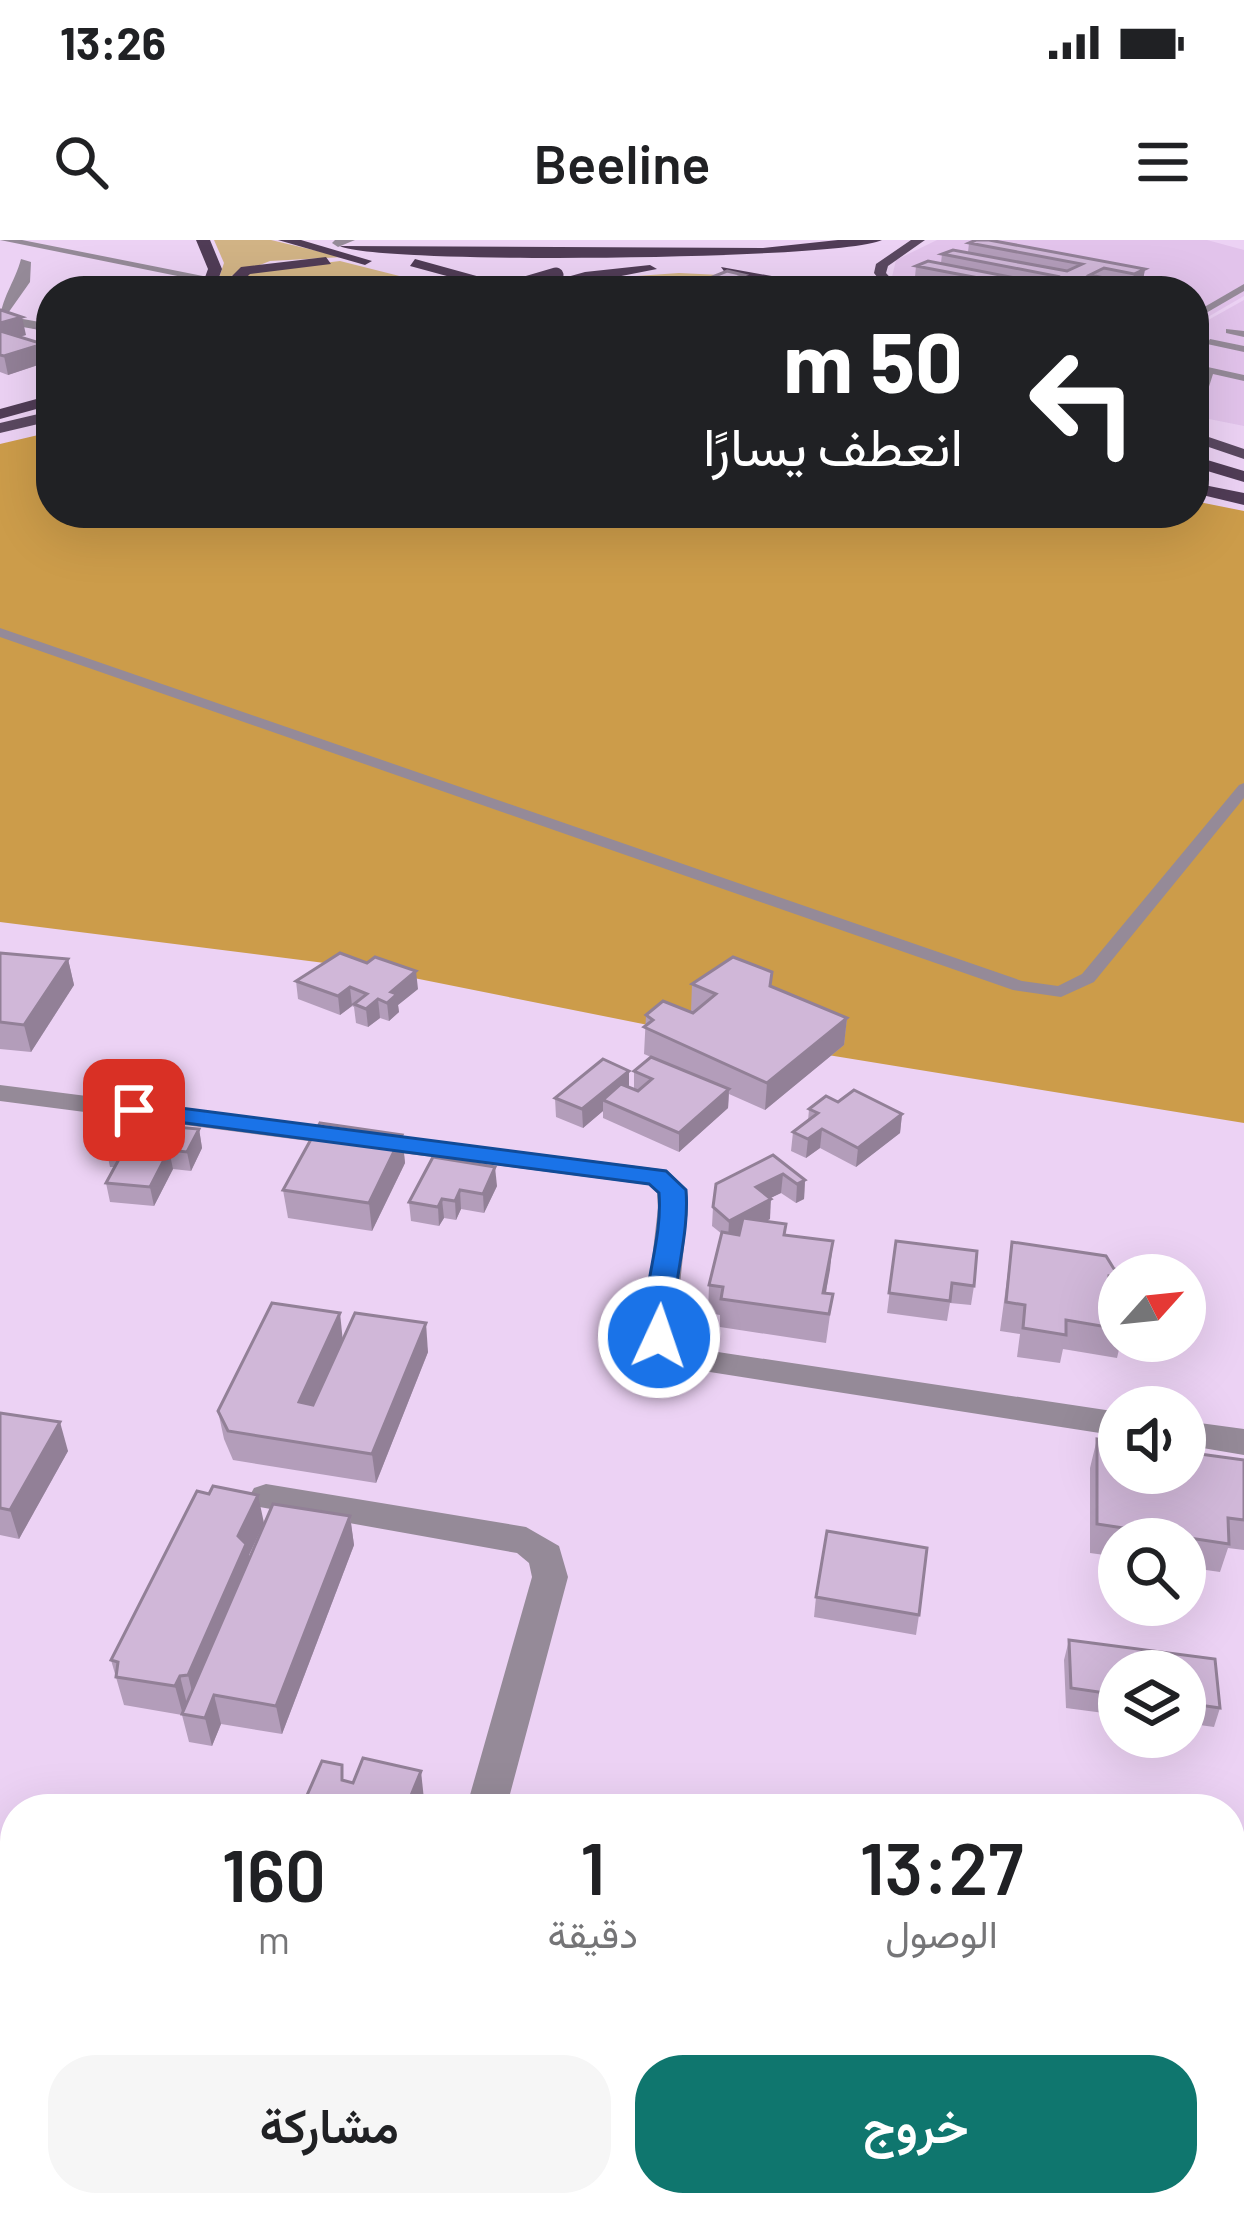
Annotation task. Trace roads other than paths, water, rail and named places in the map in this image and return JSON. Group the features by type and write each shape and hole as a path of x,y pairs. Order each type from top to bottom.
{"highway":[{"path":"203,240 212,252 210,276"},
{"path":"285,240 418,276"},
{"path":"340,242 536,253 794,251 874,240"},
{"path":"340,242 458,276"},
{"path":"489,276 484,270 489,264 536,253"},
{"path":"236,276 263,266 307,260 373,265"},
{"path":"573,276 640,264 730,265 802,276"},
{"path":"587,276 685,268 772,276"},
{"path":"0,416 36,410"},
{"path":"1209,467 1244,481"},
{"path":"1209,475 1244,481"},
{"path":"1209,491 1244,499"}],"main road":[{"path":"882,276 881,264 919,240"},
{"path":"0,428 36,413"},
{"path":"1209,442 1244,454"}],"street":[{"path":"2,240 26,254 156,276"},
{"path":"9,269 26,254"},
{"path":"26,254 24,282 0,317 36,325"},
{"path":"0,1093 657,1177 672,1190 674,1210 657,1306 659,1337 689,1359 1098,1421"},
{"path":"1206,1436 1244,1442"},
{"path":"266,1497 526,1541 545,1556 550,1577 490,1794"}],"lane":[{"path":"1209,307 1244,287"},
{"path":"1229,331 1244,334"},
{"path":"1210,342 1244,349"},
{"path":"1227,361 1244,365"},
{"path":"1209,370 1244,378"},
{"path":"0,632 1019,986 1061,992 1088,978 1244,788"}]}
